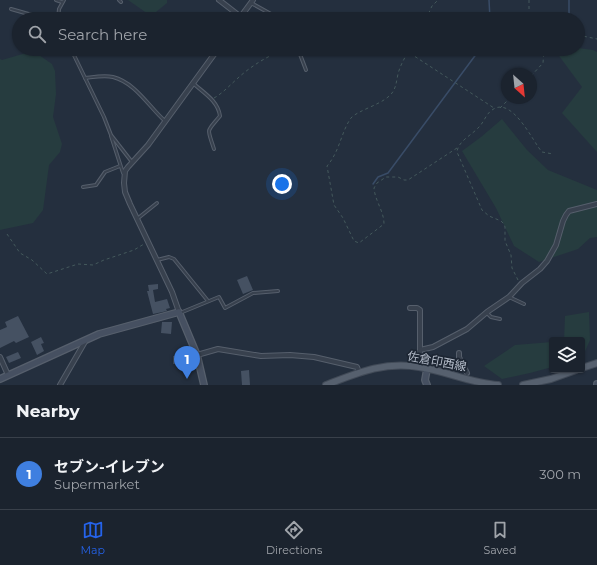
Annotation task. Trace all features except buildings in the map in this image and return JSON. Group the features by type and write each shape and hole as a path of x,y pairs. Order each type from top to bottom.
{"main road":[{"path":"585,367 597,363"},
{"name":"佐倉印西線","path":"326,385 359,372 376,367 394,365 420,367 498,385"},
{"path":"523,385 551,379 568,373"}],"street":[{"path":"219,0 233,12"},
{"path":"244,12 252,2"},
{"path":"204,385 197,355 172,292 137,219 126,192 124,176 128,166 148,145 213,56"},
{"path":"420,350 433,347 467,329 487,312 509,297 522,283 544,266 556,244 563,222 569,211 597,204"},
{"path":"410,308 417,308 420,310 420,367"},
{"path":"0,379 86,339 112,330 179,312"},
{"path":"60,385 86,339"},
{"path":"197,355 218,349 261,356 308,356 357,367 359,372"},
{"path":"459,353 459,358 467,373"},
{"path":"0,358 8,375"},
{"path":"427,369 425,380 427,385"}],"lane":[{"path":"56,0 63,1 59,12"},
{"path":"252,2 268,12"},
{"path":"11,9 22,12"},
{"path":"74,56 104,118 124,176"},
{"path":"301,56 306,70"},
{"path":"85,78 112,77 121,80 138,91 151,108 165,122"},
{"path":"194,84 215,102 220,116 209,128 214,149"},
{"path":"111,135 132,162"},
{"path":"82,187 96,185 105,172 120,166"},
{"path":"137,219 157,203"},
{"path":"156,260 170,257 174,259 208,301"},
{"path":"179,312 219,296 225,308 253,293 278,290"},
{"path":"509,297 524,304"},
{"path":"487,312 491,317 500,319"}],"path":[{"path":"429,12 432,6 438,0"},
{"path":"529,0 529,12"},
{"path":"585,36 597,39"},
{"path":"212,99 222,93 253,66 272,56"},
{"path":"406,56 401,65 396,85 392,93 376,105 353,116 328,166 334,205 343,218 354,241 359,243 384,224 374,188 380,180 391,176 408,180 457,148 479,127 494,108"},
{"path":"414,56 494,108 500,108 515,114 542,152 553,154"},
{"path":"537,70 543,63 544,56"},
{"path":"500,108 504,104"},
{"path":"457,148 457,152 482,210 489,216 501,221 505,227 505,241 511,255 512,268 522,283"},
{"path":"7,234 20,253 32,260 47,274 78,264 93,265 134,250 148,241"}],"green space":[{"path":"128,0 167,0 167,3 156,12 145,12"},
{"path":"585,49 593,50 597,52 597,152 562,113 582,87 559,56 585,56"},
{"path":"16,56 40,56 52,64 55,71 56,94 53,117 62,144 60,152 49,165 43,210 33,223 0,230 0,59 2,60"},
{"path":"502,119 527,150 548,170 597,190 597,237 590,238 578,249 539,262 514,246 496,208 462,151"},
{"path":"589,312 590,340 585,351 585,337 564,337 565,316"},
{"path":"549,342 549,368 502,379 484,366 515,345"}],"waterway":[{"path":"489,0 490,12"},
{"path":"569,0 569,12"},
{"path":"373,184 378,177 388,173 475,56"}],"tunnel":[{"path":"467,373 468,385"}],"place":[{"name":"セブン-イレブン","path":"187,379"}]}
